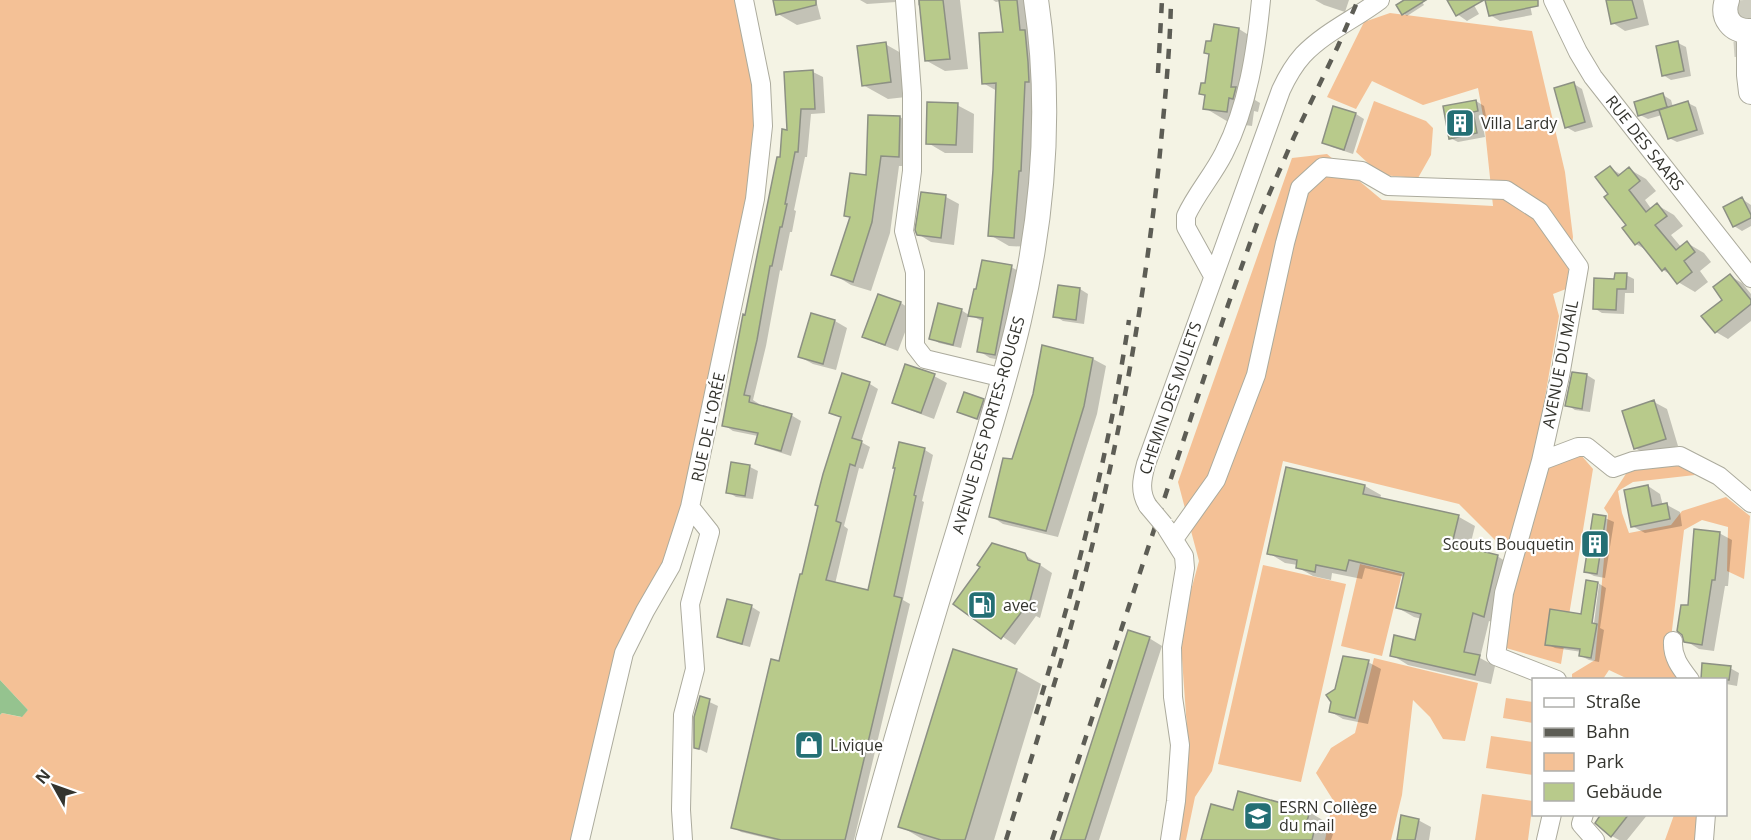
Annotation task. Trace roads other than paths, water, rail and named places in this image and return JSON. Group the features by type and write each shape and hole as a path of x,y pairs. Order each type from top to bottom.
{"main road":[{"name":"AVENUE DES PORTES-ROUGES","path":"868,840 1004,378 1023,299 1040,190 1045,106 1041,34 1036,0"},
{"path":"1727,0 1725,10 1730,24 1739,30 1750,32 1751,92"}],"street":[{"name":"RUE DE L'ORÉE","path":"580,840 624,653 671,566 690,507 755,199 763,126 761,84 744,0"},
{"path":"905,0 912,93 912,171 904,231 915,272 915,346 926,359 1004,378"},
{"path":"1213,276 1186,227 1186,216 1220,161 1238,120 1252,65 1261,0"},
{"name":"CHEMIN DES MULETS","path":"1170,840 1176,801 1180,745 1173,697 1172,646 1185,567 1184,556 1142,495 1143,473 1272,110 1287,78 1310,49 1380,0"},
{"name":"RUE DES SAARS","path":"1553,0 1578,52 1593,76 1751,278"},
{"name":"AVENUE DU MAIL","path":"1169,532 1215,480 1256,375 1285,243 1300,188 1323,167 1362,171 1388,186 1506,190 1540,212 1580,267 1560,376 1541,460 1504,593 1496,656 1552,678"},
{"path":"1194,240 1224,244"},
{"name":"AVENUE DU MAIL","path":"1541,460 1578,447 1587,447 1613,468 1633,461 1680,456 1719,476 1751,503"},
{"path":"683,840 681,810 683,715 695,669 690,604 710,532 690,507"},
{"path":"1673,641 1672,651 1675,659 1689,678"},
{"path":"1546,840 1552,816"},
{"path":"1583,816 1581,824 1595,840"},
{"path":"1704,840 1706,816"}],"tunnel":[{"path":"1744,0 1748,56"}],"railway":[{"path":"1158,73 1162,0"},
{"path":"1006,840 1076,608 1098,523 1120,421 1130,370 1153,215 1166,82 1171,0"},
{"path":"1052,840 1228,305 1260,215 1358,0"},
{"path":"1036,714 1090,518 1112,420 1129,320"}],"place":[{"name":"Villa Lardy","path":"1460,123"},
{"name":"Scouts Bouquetin","path":"1595,544"},
{"name":"avec","path":"982,605"},
{"name":"Livique","path":"809,745"},
{"name":"ESRN Collège du mail","path":"1258,816"}]}
